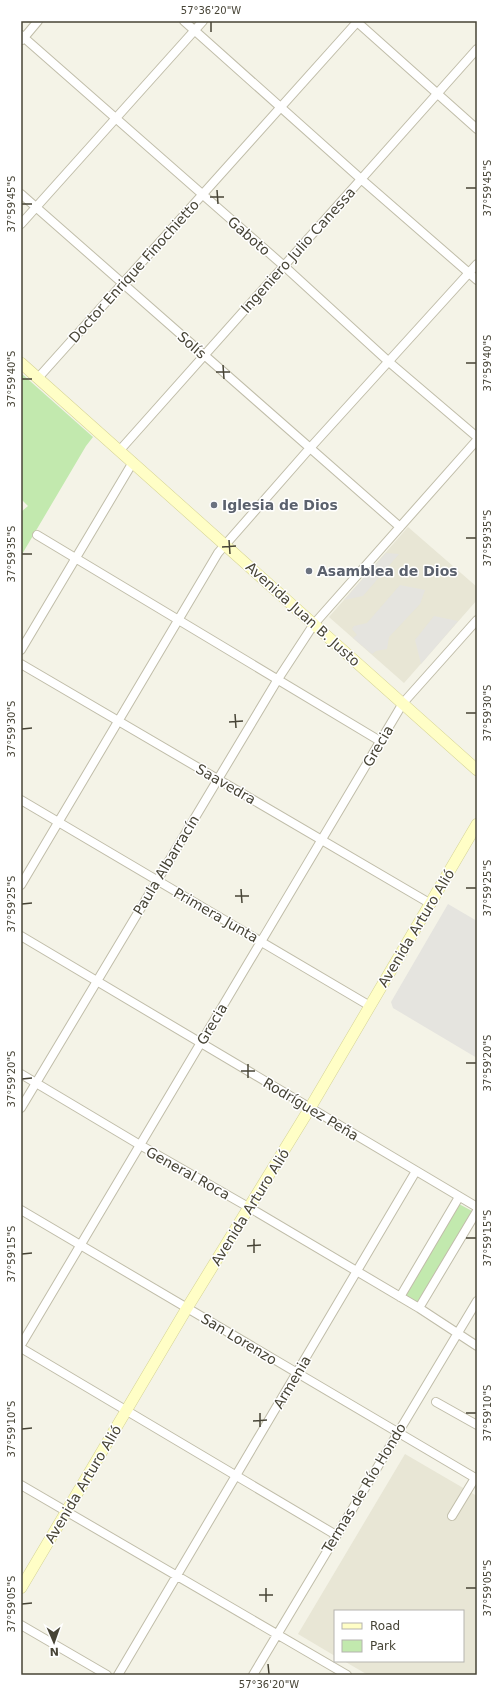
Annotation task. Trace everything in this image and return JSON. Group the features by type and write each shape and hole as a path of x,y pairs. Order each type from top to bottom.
{"main road":[{"name":"Avenida Juan B. Justo","path":"21,363 477,770"},
{"name":"Avenida Arturo Alió","path":"21,1588 187,1308 250,1208 310,1108 477,824"}],"street":[{"path":"22,37 38,21"},
{"path":"184,21 477,280"},
{"path":"21,224 203,21"},
{"path":"357,21 477,130"},
{"name":"Doctor Enrique Finochietto","path":"38,378 357,21"},
{"name":"Gaboto","path":"22,37 203,194 389,362 477,438"},
{"name":"Ingeniero Julio Canessa","path":"120,450 477,49"},
{"name":"Solís","path":"21,194 400,527"},
{"path":"21,885 218,553 310,448 477,264"},
{"name":"Paula Albarracín","path":"21,1108 278,679 314,624 477,438"},
{"path":"21,650 133,462"},
{"path":"37,535 380,741"},
{"name":"Grecia","path":"21,1345 403,703 477,620"},
{"name":"Saavedra","path":"21,664 431,904"},
{"name":"Primera Junta","path":"21,800 370,1006"},
{"name":"Rodríguez Peña","path":"21,936 477,1207"},
{"name":"General Roca","path":"21,1074 140,1146 250,1208 419,1308 456,1334 477,1346"},
{"name":"Armenia","path":"118,1675 416,1171"},
{"path":"400,1297 459,1197"},
{"name":"San Lorenzo","path":"21,1210 476,1479"},
{"path":"419,1308 477,1211"},
{"name":"Termas de Río Hondo","path":"253,1675 477,1301"},
{"path":"21,1348 336,1535"},
{"path":"436,1402 477,1425"},
{"path":"452,1516 476,1479"},
{"path":"21,1485 347,1675"},
{"path":"21,1625 107,1675"}],"shaded area":[{"path":"408,527 477,587 477,600 404,683 329,617"},
{"path":"386,553 399,554 363,596 344,600"},
{"path":"400,585 425,590 420,604 389,637 387,649 376,651 372,654 353,638 357,635 352,629 354,626 367,623"},
{"path":"434,616 458,621 421,664 415,640"},
{"path":"448,904 477,921 477,1058 393,1008 391,1002"},
{"path":"405,1454 477,1496 477,1675 368,1675 346,1662 464,1662 464,1610 334,1610 334,1655 298,1634"}],"green space":[{"path":"21,373 93,437 86,446 21,556 21,512 28,506 21,499"},
{"path":"459,1204 472,1211 417,1303 405,1297"}],"place":[{"name":"Iglesia de Dios","path":"214,505"},
{"name":"Asamblea de Dios","path":"309,571"}]}
